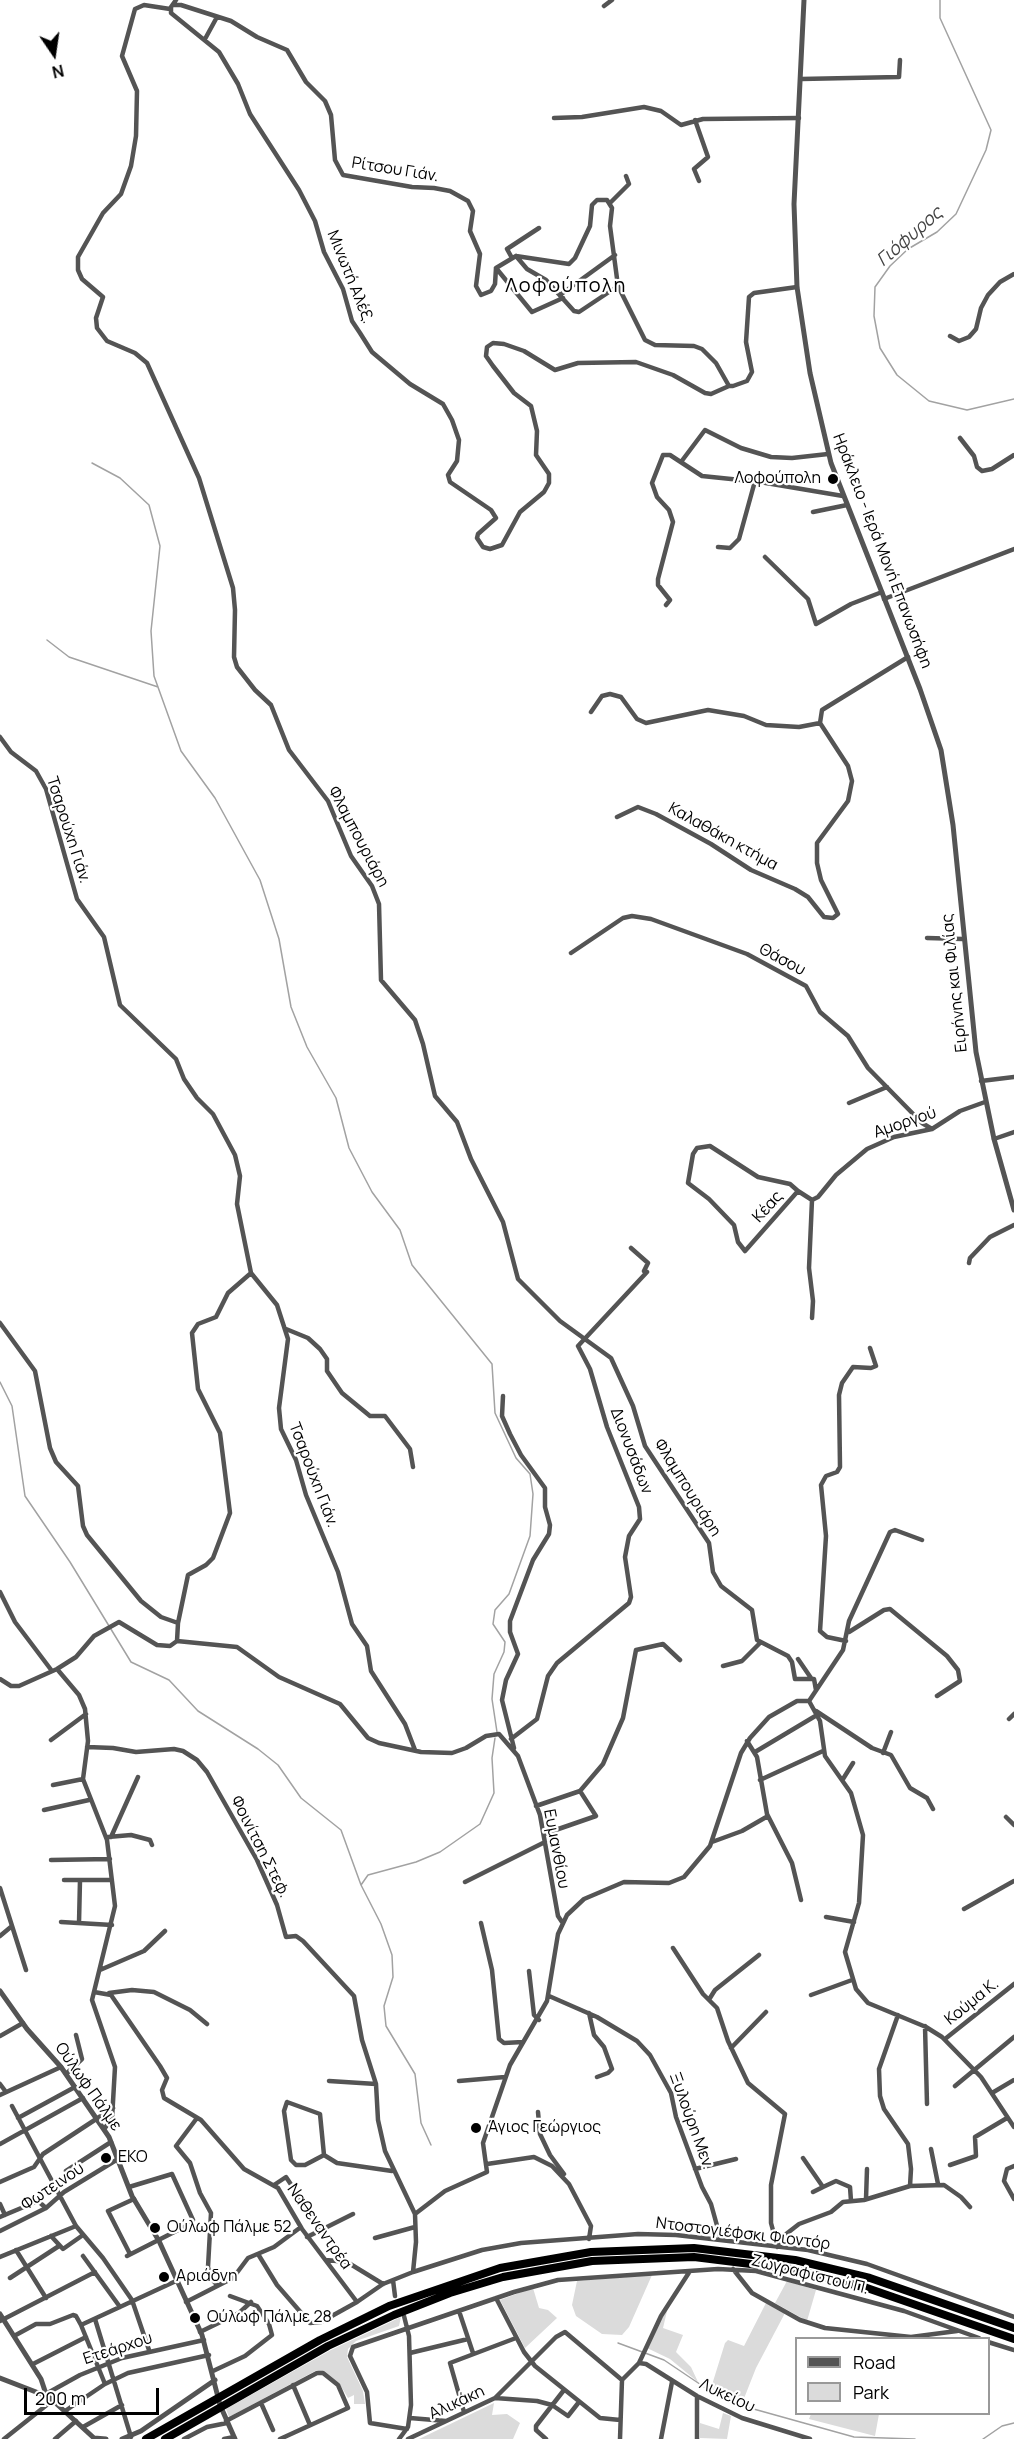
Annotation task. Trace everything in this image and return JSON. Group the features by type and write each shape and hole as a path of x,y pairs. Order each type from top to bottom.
{"highway":[{"path":"146,2439 321,2340 389,2306 500,2268 591,2252 694,2248 795,2260 870,2278 1014,2328"},
{"path":"165,2439 328,2346 394,2315 450,2293 503,2277 592,2261 694,2257 791,2269 867,2288 1014,2339"}],"street":[{"name":"Μινωτή Αλέξ.","path":"168,0 173,5 174,17 205,39 228,65 250,114 299,190 315,221 324,252 343,289 352,321 372,352 410,384 443,404 459,440 457,461 447,475 450,482 491,510 496,518 478,534 478,543 483,547 490,549 502,545 520,512 544,492 549,483 549,474 536,455 537,431 531,406 514,393 492,366 486,356 487,347 493,343 524,351 555,370 578,363 636,362 673,375 705,393 711,394 729,386"},
{"path":"604,6 612,0"},
{"name":"Ηράκλειο - Ιερά Μονή Επανωσήφη","path":"804,0 794,204 797,287 810,373 828,454 908,657 941,750"},
{"name":"Φλαμπουριάρη","path":"173,5 144,5 135,9 122,56 137,91 136,136 129,174 121,194 103,213 78,257 78,270 86,284 102,294 102,305 95,321 102,336 111,344 139,355 149,367 199,478 214,519 232,588 236,610 234,657 237,667 255,690 271,705 290,750 328,801 351,856 372,886 379,904 381,980 415,1020 435,1096 457,1122 471,1159 503,1222 518,1279 538,1302 613,1361 634,1410 645,1446 705,1534 711,1551 713,1572 721,1586 752,1610 756,1636 760,1643"},
{"name":"Ρίτσου Γιάν.","path":"173,5 181,5 231,21 257,37 287,50 306,82 325,101 331,115 335,160 343,175 401,186 450,191 468,201 473,211 470,231 480,254 476,286 481,295 491,291 495,284 496,268"},
{"path":"205,39 217,17"},
{"path":"801,79 899,77 900,60"},
{"path":"554,118 582,117 644,107 661,111 681,125 695,120 799,118"},
{"path":"695,120 708,157 704,163 694,167 699,181"},
{"path":"610,203 629,184 626,176"},
{"path":"610,203 603,200 592,205 590,226 575,258 569,264 514,257 496,268 532,312 561,297 615,255"},
{"path":"610,203 618,286 645,340 661,346 694,346 702,350 716,363 729,386 747,381 752,372 746,342 750,295 797,287"},
{"path":"539,228 507,249 527,269 546,280 579,312 618,286"},
{"path":"950,336 959,341 969,337 976,329 981,308 988,295 1000,282 1014,274"},
{"path":"681,462 705,430 741,448 771,457 792,458 828,454"},
{"path":"960,438 974,456 977,467 982,471 992,469 1014,455"},
{"path":"666,605 670,600 657,585 673,522 669,510 657,497 652,483 663,455 670,454 702,476 755,481 843,496"},
{"path":"718,548 730,548 739,539 755,481"},
{"path":"813,512 847,505"},
{"path":"884,599 1014,549"},
{"path":"765,557 808,598 816,624 851,604 882,592"},
{"path":"591,712 602,696 610,694 621,697 636,719 646,723 708,710 744,716 766,725 798,727 820,723 822,710 908,657"},
{"name":"Καλαθάκη κτήμα","path":"617,817 638,807 656,814 711,844 751,870 795,889 808,897 824,917 833,918 837,914 821,880 817,863 817,843 848,801 852,781 848,766 820,723"},
{"name":"Τσαρούχη Γιάν.","path":"0,737 11,752 36,771 46,789 77,899 104,937 120,1005 176,1059 184,1079 197,1098 213,1114 235,1155 240,1176 237,1204 251,1273 277,1305 285,1329 288,1347 279,1408 281,1429 296,1460 306,1495 338,1572 347,1597 352,1624 367,1646 371,1671 405,1724 415,1750"},
{"name":"Ειρήνης και Φιλίας","path":"941,750 953,825 971,1023 985,1102 1014,1210"},
{"name":"Θάσου","path":"571,953 623,918 632,916 651,919 747,954 806,986 820,1012 848,1036 868,1068 922,1123 932,1129"},
{"path":"927,938 963,939"},
{"path":"981,1081 1014,1077"},
{"path":"849,1103 887,1087"},
{"name":"Αμοργού","path":"812,1200 818,1197 836,1175 867,1149 894,1137 932,1129 960,1111 985,1102"},
{"path":"994,1139 1014,1132"},
{"name":"Κέας","path":"798,1191 744,1251 738,1242 734,1225 709,1199 688,1183 693,1154 697,1148 710,1146 758,1177 790,1185 812,1200"},
{"path":"812,1200 809,1268 813,1301 812,1318"},
{"path":"969,1263 970,1258 990,1237 1014,1225"},
{"path":"583,1338 647,1272 644,1271 648,1263 631,1248"},
{"path":"177,1641 178,1623 188,1575 206,1565 213,1558 230,1513 220,1433 198,1389 192,1333 198,1324 216,1317 228,1293 251,1273"},
{"path":"0,1323 35,1371 50,1448 56,1462 79,1488 83,1526 87,1535 141,1601 161,1617 178,1623"},
{"path":"285,1329 308,1338 320,1349 327,1359 327,1371 342,1393 370,1416 385,1416 410,1449 413,1467"},
{"name":"Διονυσάδων","path":"511,1739 537,1719 548,1676 557,1663 628,1603 632,1597 625,1557 629,1536 640,1519 639,1507 608,1427 591,1370 578,1346 583,1338"},
{"path":"846,1641 827,1637 820,1631 826,1536 821,1485 826,1476 837,1472 840,1467 839,1395 843,1383 853,1367 876,1366 870,1348"},
{"name":"Ευμανθίου","path":"503,1396 502,1416 510,1434 521,1455 546,1488 545,1507 550,1524 546,1539 533,1560 510,1621 510,1632 518,1654 503,1687 502,1700 511,1739 544,1833 557,1911 562,1922"},
{"path":"809,1701 841,1654 849,1632 849,1621 891,1530 922,1540"},
{"path":"0,1592 15,1622 82,1699 86,1714 87,1747 83,1779 89,1800 108,1837 115,1908 94,1992 93,2008 114,2062 114,2108 112,2121 104,2129"},
{"path":"849,1632 884,1610 890,1609 947,1656 958,1670 960,1681 937,1696"},
{"path":"0,1679 11,1686 19,1686 55,1670 73,1659 100,1632 120,1622 137,1635 157,1645 170,1646 177,1641 237,1647 284,1679 339,1704 372,1740 415,1750 457,1752 494,1734 502,1736 514,1748"},
{"path":"723,1666 742,1661 760,1643 791,1659 795,1678 811,1678"},
{"path":"536,1806 580,1791 603,1764 622,1722 636,1650 663,1644 680,1660"},
{"path":"798,1659 811,1678 816,1681 816,1690"},
{"path":"415,2214 439,2195 486,2172 487,2164 483,2145 505,2077 523,2043 539,2020 549,1996 558,1934 562,1922 583,1900 621,1883 634,1881 666,1883 680,1880 702,1859 712,1842 747,1741 769,1717 797,1701 809,1701"},
{"path":"809,1701 817,1713 869,1747 892,1756 910,1788 927,1798 933,1809"},
{"path":"817,1713 823,1751 831,1766 843,1779 854,1803 864,1838 860,1899 845,1952 852,1980 865,2001 925,2026 945,2039 974,2068 1014,2127"},
{"path":"755,1752 817,1713"},
{"path":"51,1740 86,1714"},
{"path":"1009,1719 1014,1714"},
{"path":"884,1753 891,1732"},
{"path":"747,1741 755,1752 768,1816 792,1863 801,1900"},
{"name":"Φοινίτση Στεφ.","path":"87,1747 135,1752 177,1749 187,1753 203,1767 257,1860 277,1905 285,1937 295,1936 303,1941 354,1996 362,2040 376,2084 381,2137 392,2171 415,2214 413,2272"},
{"path":"760,1780 823,1751"},
{"path":"843,1779 854,1763"},
{"path":"108,1837 138,1777"},
{"path":"53,1785 83,1779"},
{"path":"544,1833 596,1816 580,1791"},
{"path":"44,1810 89,1800"},
{"path":"712,1842 742,1832 768,1816"},
{"path":"1006,1817 1014,1825"},
{"path":"108,1837 131,1835 150,1840 152,1845"},
{"path":"465,1882 545,1842"},
{"path":"51,1860 110,1859"},
{"path":"64,1880 112,1880"},
{"path":"79,1923 80,1880"},
{"path":"964,1909 1014,1881"},
{"path":"0,1888 26,1970"},
{"path":"826,1917 854,1922"},
{"path":"61,1922 112,1925"},
{"path":"481,1923 492,1970 499,2039 504,2043 523,2043"},
{"path":"0,1936 12,1926"},
{"path":"100,1970 144,1951 165,1931"},
{"path":"673,1948 703,1994 710,1998 720,2014 731,2048 748,2083 785,2114 773,2162 771,2185 771,2223 777,2246 803,2221 831,2212 843,2202 867,2199 910,2186 938,2184 961,2197 970,2207"},
{"path":"710,1998 715,1990 759,1955"},
{"path":"529,1971 534,2015 539,2020"},
{"path":"811,1995 852,1980"},
{"name":"Κούμα Κ.","path":"945,2039 1014,1984"},
{"path":"94,1992 109,1993 125,1990 154,1992 191,2011 207,2024"},
{"name":"Ούλωφ Πάλμε","path":"0,1991 23,2023 61,2067 111,2142 134,2199 159,2241 204,2340 226,2421 234,2438"},
{"name":"Ναθεναντρέα","path":"109,1993 165,2074 164,2098 197,2118 242,2168 274,2185 288,2202 307,2237 357,2302"},
{"name":"Ξυλούρη Μεν.","path":"549,1996 589,2013 637,2041 654,2062 671,2092 676,2116 695,2169 711,2204 721,2240"},
{"path":"731,2048 766,2012"},
{"path":"589,2013 594,2036 604,2048 612,2069 597,2077"},
{"path":"898,2015 879,2069 880,2096 884,2109 908,2144 911,2169 910,2186"},
{"path":"0,2036 23,2023"},
{"path":"925,2026 927,2104"},
{"path":"66,2074 82,2059 76,2035"},
{"path":"955,2085 1014,2037"},
{"path":"0,2084 3,2094 61,2067"},
{"path":"459,2081 505,2077"},
{"path":"992,2093 1014,2080"},
{"path":"329,2081 376,2084"},
{"path":"18,2118 75,2087"},
{"path":"0,2144 83,2098"},
{"path":"288,2102 320,2114 324,2155 305,2165 292,2163 284,2111 288,2102"},
{"path":"12,2106 76,2226 132,2300 149,2350"},
{"path":"0,2182 32,2169 40,2162 43,2154 114,2108"},
{"path":"538,2112 540,2134 591,2226 589,2239"},
{"path":"197,2118 176,2146 191,2164 198,2189 211,2213 208,2267 210,2276 217,2285"},
{"path":"950,2165 976,2156 975,2137 1007,2118"},
{"name":"Φωτεινού","path":"66,2171 111,2142"},
{"path":"931,2150 938,2184"},
{"path":"324,2155 337,2163 392,2171"},
{"path":"487,2164 536,2158 554,2167 564,2178"},
{"path":"803,2158 823,2187"},
{"name":"Φωτεινού","path":"0,2231 46,2208 60,2196 118,2159"},
{"path":"695,2169 736,2159"},
{"path":"1014,2166 1007,2169 1004,2178 1006,2187 1014,2199"},
{"path":"867,2169 867,2199"},
{"path":"129,2187 172,2174 193,2218 190,2224 128,2255 108,2211 134,2199"},
{"path":"274,2185 286,2177 308,2210"},
{"path":"813,2192 837,2181 851,2188 851,2201"},
{"path":"0,2204 3,2216 38,2201 46,2208"},
{"path":"307,2237 352,2214"},
{"path":"0,2257 76,2226"},
{"path":"186,2302 233,2278 246,2259 274,2247 301,2227"},
{"path":"375,2238 415,2227"},
{"name":"Ντοστογιέφσκι Φιοντόρ","path":"393,2280 454,2257 508,2244 638,2234 721,2240 808,2250 867,2264 1014,2318"},
{"path":"51,2236 59,2246 64,2248 83,2235"},
{"path":"10,2278 59,2246"},
{"path":"16,2250 46,2298"},
{"path":"258,2253 277,2285 310,2323 321,2322 393,2280 395,2296"},
{"path":"83,2256 120,2307"},
{"path":"326,2260 349,2263 383,2284"},
{"path":"734,2269 752,2293 795,2318 825,2328 911,2337 959,2330"},
{"name":"Ζωγραφιστού Π.","path":"407,2429 370,2423 368,2396 351,2359 352,2349 361,2343 530,2286 558,2280 734,2269 783,2277 904,2311 976,2337"},
{"path":"620,2439 622,2380 639,2363 660,2316 690,2271"},
{"path":"2,2321 95,2272"},
{"path":"81,2325 176,2281"},
{"path":"213,2371 245,2356 272,2337 269,2324 251,2302 230,2296"},
{"path":"236,2297 243,2310"},
{"path":"496,2298 531,2362 601,2418 620,2420"},
{"path":"200,2332 243,2310 251,2302"},
{"path":"459,2311 473,2353"},
{"path":"0,2314 2,2321 33,2364 43,2383 44,2395"},
{"path":"14,2336 36,2324 50,2324 72,2315 76,2316 105,2384"},
{"path":"399,2439 407,2429 410,2418 410,2353 404,2316"},
{"path":"95,2319 131,2437"},
{"path":"495,2398 556,2337 565,2332 622,2380"},
{"path":"33,2364 86,2337"},
{"path":"464,2412 449,2366 455,2359 516,2338"},
{"path":"410,2353 468,2339"},
{"name":"Ετεάρχου","path":"44,2395 109,2363 149,2350 204,2340"},
{"path":"990,2343 1014,2350"},
{"path":"65,2411 113,2379 142,2369 209,2355"},
{"name":"Λυκείου","path":"639,2363 646,2364 697,2396 763,2427 810,2439"},
{"path":"188,2438 207,2427 226,2421 319,2372 338,2385 348,2407 280,2439"},
{"path":"0,2378 53,2400 95,2438 106,2439"},
{"path":"123,2439 131,2437 215,2382"},
{"path":"661,2439 672,2382"},
{"path":"293,2385 310,2425"},
{"path":"546,2439 535,2427 564,2390"},
{"path":"697,2396 697,2439"},
{"name":"Αλικάκη","path":"408,2439 495,2398 531,2400 552,2405 568,2416 579,2402"},
{"path":"3,2439 53,2400"},
{"path":"261,2403 273,2430"},
{"path":"83,2427 122,2405"},
{"path":"410,2418 446,2421"},
{"path":"55,2439 76,2421"},
{"path":"224,2439 234,2438"}],"green space":[{"path":"652,2275 629,2327 622,2335 602,2334 576,2316 572,2305 577,2281"},
{"path":"787,2281 816,2290 807,2321 775,2303"},
{"path":"533,2288 539,2308 548,2310 557,2318 525,2348 500,2300"},
{"path":"766,2303 785,2313 756,2368 743,2401 718,2393 711,2388 725,2343 728,2340 744,2346"},
{"path":"668,2307 663,2328 683,2335 676,2352 691,2367 698,2382 670,2359 647,2348"},
{"path":"401,2317 399,2326 356,2341 348,2349 347,2357 363,2391 365,2404 354,2404 354,2395 348,2398 339,2383 317,2370 229,2417 226,2409 331,2350"},
{"path":"494,2403 492,2415 507,2414 520,2423 513,2439 419,2439"},
{"path":"723,2413 731,2416 727,2439 700,2438 700,2423 719,2429"},
{"path":"811,2415 879,2415 875,2436 809,2419"}],"waterway":[{"name":"Γιόφυρος","path":"940,0 940,18 991,130 986,150 956,214 937,232 908,249 890,266 875,287 874,316 880,348 897,375 929,401 967,410 1014,399"},
{"path":"92,463 120,478 149,505 160,546 151,631 154,676 181,751 215,798 260,880 279,939 291,1007 307,1047 336,1098 349,1148 372,1192 400,1230 412,1265 492,1364 495,1413 516,1458 530,1474 533,1494 530,1536 509,1594 495,1610 493,1624 505,1642 504,1652 494,1674 492,1699 497,1732"},
{"path":"47,640 69,657 158,687"},
{"path":"0,1382 12,1406 25,1496 70,1562 131,1662 169,1680 198,1711 258,1749 278,1765 301,1798 341,1830 361,1885 381,1924 392,1955 393,1977 384,2006 386,2026 415,2074 421,2123 431,2145"},
{"path":"361,1885 368,1875 416,1862 440,1852 480,1824 494,1793 492,1758 495,1738"},
{"path":"618,2343 664,2360 725,2401 854,2437 915,2439"},
{"path":"983,2439 1002,2426 1014,2423"}],"place":[{"name":"Λοφούπολη","path":"833,479"},
{"name":"Άγιος Γεώργιος","path":"476,2128"},
{"name":"EKO","path":"106,2158"},
{"name":"Ούλωφ Πάλμε 52","path":"155,2228"},
{"name":"Αριάδνη","path":"164,2277"},
{"name":"Ούλωφ Πάλμε 28","path":"195,2318"}],"district":[{"name":"Λοφούπολη","path":"566,286"}]}
